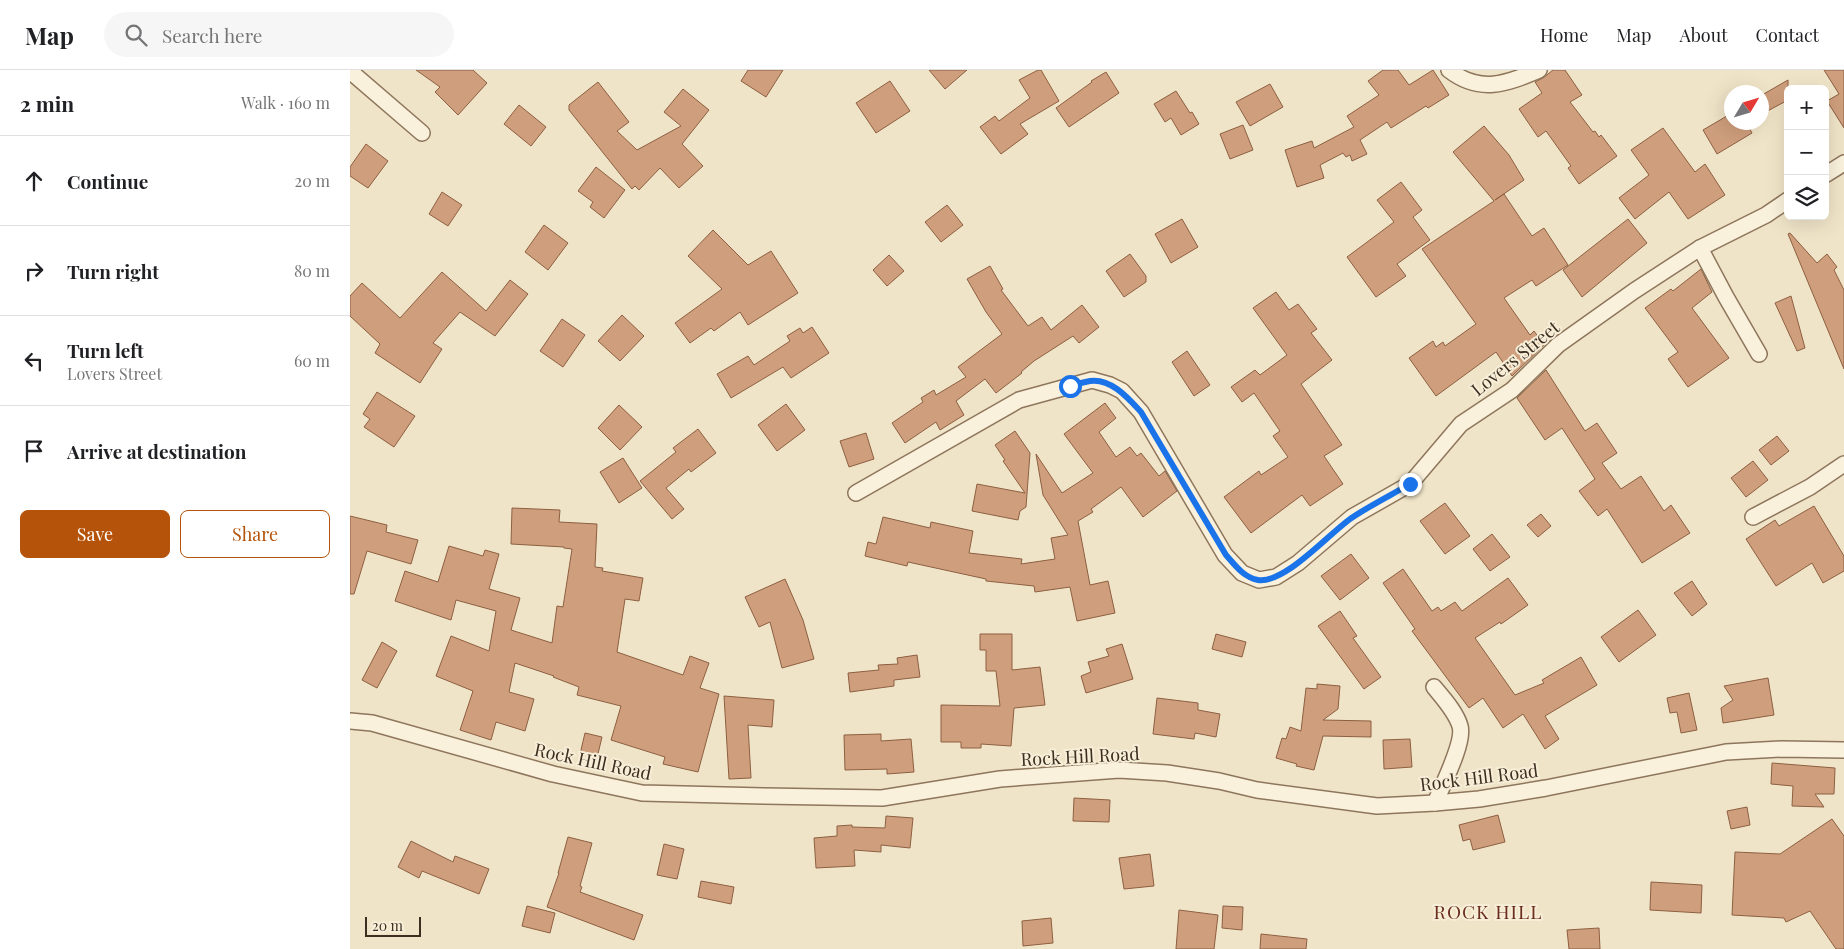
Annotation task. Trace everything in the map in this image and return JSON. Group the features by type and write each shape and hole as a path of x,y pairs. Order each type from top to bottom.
{"street":[{"path":"1449,70 1460,78 1480,86 1514,80 1539,70"},
{"path":"350,71 422,133"},
{"path":"1829,173 1842,168"},
{"name":"Lovers Street","path":"856,493 1019,400 1092,380 1110,385 1122,391 1141,412 1226,555 1242,573 1259,580 1276,577 1298,563 1352,517 1410,484 1461,424 1512,390 1558,345 1634,291 1700,248 1766,215 1784,203"},
{"path":"1700,248 1759,354"},
{"path":"1753,517 1810,487 1844,464"},
{"path":"1434,687 1460,726 1460,740 1435,803"},
{"name":"Rock Hill Road","path":"350,721 372,723 553,774 642,793 882,798 1000,778 1120,770 1167,773 1219,781 1257,790 1377,806 1480,799 1546,788 1726,752 1782,749 1844,750"}],"building":[{"path":"416,70 473,70 487,83 458,115 435,92 440,87"},
{"path":"748,70 783,70 766,97 741,81"},
{"path":"929,70 967,70 945,89"},
{"path":"1041,70 1059,101 1020,124 1028,134 1001,154 980,127 995,116 999,121 1030,98 1019,80"},
{"path":"1383,70 1398,70 1409,85 1433,70 1449,95 1428,108 1426,106 1391,128 1387,122 1360,140 1367,154 1352,161 1350,155 1346,157 1343,153 1320,165 1324,178 1297,187 1285,150 1312,141 1314,148 1354,127 1347,116 1379,95 1368,81"},
{"path":"1553,70 1565,70 1582,95 1570,102 1593,132 1595,131 1599,137 1601,135 1617,156 1579,184 1568,168 1571,166 1546,131 1538,137 1519,109 1542,93 1535,82"},
{"path":"1824,70 1844,70 1844,128 1829,104 1829,100 1839,94"},
{"path":"1106,72 1119,93 1069,127 1056,108"},
{"path":"1788,80 1788,85 1784,85 1784,102 1769,110 1769,91"},
{"path":"890,81 910,111 876,133 856,103"},
{"path":"598,82 629,122 617,131 637,150 681,126 664,112 683,89 709,110 682,144 703,166 679,188 660,168 639,190 635,186 632,189 569,110 569,105"},
{"path":"1270,84 1283,107 1250,126 1236,102"},
{"path":"1176,91 1199,124 1181,135 1171,118 1165,122 1154,104"},
{"path":"519,105 546,127 531,146 504,124"},
{"path":"1724,118 1724,130 1750,130 1752,133 1717,154 1703,130"},
{"path":"1243,125 1253,150 1230,159 1220,134"},
{"path":"1484,126 1509,155 1524,180 1495,200 1504,194 1532,236 1544,228 1568,265 1536,286 1532,280 1504,298 1530,335 1534,331 1544,345 1512,376 1496,352 1436,396 1409,358 1433,341 1436,347 1443,342 1445,346 1476,324 1422,249 1494,201 1453,152"},
{"path":"1663,128 1695,172 1705,164 1725,195 1688,219 1669,192 1635,219 1619,198 1649,175 1631,150"},
{"path":"366,144 388,161 368,188 350,176 350,167"},
{"path":"596,167 625,190 604,218 590,207 593,202 578,191"},
{"path":"1401,182 1422,210 1413,217 1430,240 1397,264 1406,276 1376,297 1347,257 1394,222 1377,200"},
{"path":"442,192 462,205 448,226 429,214"},
{"path":"947,205 963,225 941,242 925,222"},
{"path":"1182,219 1198,247 1171,263 1155,234"},
{"path":"1628,219 1647,243 1582,297 1563,270"},
{"path":"544,225 568,243 548,270 525,252"},
{"path":"713,230 748,265 771,251 798,293 748,325 740,312 714,331 711,328 690,343 675,323 722,289 688,256"},
{"path":"1790,233 1817,263 1827,254 1837,267 1834,270 1844,290 1844,369 1788,234"},
{"path":"1130,254 1146,276 1146,282 1124,297 1106,271"},
{"path":"889,255 904,271 887,286 873,270"},
{"path":"990,266 1003,289 1001,290 1028,326 1042,317 1051,330 1082,305 1099,327 1079,343 1073,336 1034,361 996,393 985,379 956,401 964,415 940,430 936,422 905,443 892,423 923,402 921,398 934,390 936,395 966,377 958,367 1002,334 986,312 967,279"},
{"path":"1701,269 1712,292 1692,308 1729,358 1688,387 1668,359 1678,352 1645,308 1671,289 1673,291"},
{"path":"442,272 486,311 510,280 528,294 495,336 460,312 433,343 442,349 420,383 375,353 380,344 350,316 350,296 362,283 400,318"},
{"path":"1276,292 1289,310 1298,304 1317,329 1311,333 1332,360 1301,384 1342,445 1324,456 1343,484 1310,506 1302,495 1251,533 1224,497 1259,471 1261,475 1288,457 1273,436 1280,431 1254,393 1242,402 1231,387 1255,370 1260,375 1287,355 1253,308"},
{"path":"1791,296 1805,348 1797,351 1775,303"},
{"path":"622,315 644,336 620,361 598,341"},
{"path":"562,319 585,335 563,367 540,351"},
{"path":"812,327 829,353 791,378 783,367 731,398 717,374 748,356 754,365 790,341 787,336 800,328 803,333"},
{"path":"1187,351 1210,385 1194,396 1172,362"},
{"path":"1546,370 1585,431 1597,423 1617,453 1602,463 1621,489 1641,476 1664,511 1671,505 1690,533 1642,563 1607,509 1598,516 1579,491 1595,479 1562,428 1545,440 1517,398"},
{"path":"377,392 415,416 394,447 364,427 370,419 363,414"},
{"path":"1105,403 1116,418 1099,432 1116,457 1130,447 1137,456 1141,453 1159,476 1165,471 1177,491 1143,517 1121,487 1091,509 1093,512 1078,521 1090,585 1108,581 1115,613 1077,621 1070,587 1035,592 1034,586 986,581 986,579 908,562 907,566 865,556 868,542 876,544 883,517 930,528 931,522 973,531 969,553 1022,559 1021,564 1055,559 1051,538 1068,535 1043,495 1036,454 1062,493 1093,473 1064,434"},
{"path":"786,404 805,430 777,451 758,425"},
{"path":"619,405 642,427 620,450 598,428"},
{"path":"698,429 716,453 691,472 689,469 666,488 684,509 672,519 640,481 676,452 673,448"},
{"path":"1015,431 1030,453 1026,507 1020,511 1018,520 972,511 977,484 1025,493 1003,461 1005,460 995,445"},
{"path":"866,433 874,459 849,467 840,441"},
{"path":"1777,436 1789,451 1771,465 1759,450"},
{"path":"623,458 642,488 619,503 600,472"},
{"path":"1753,461 1768,480 1746,497 1731,478"},
{"path":"1445,503 1470,536 1445,554 1420,521"},
{"path":"1814,506 1844,556 1844,571 1823,583 1812,563 1776,586 1746,539 1775,520 1779,526"},
{"path":"512,508 560,510 559,522 597,524 595,567 603,568 602,571 643,578 639,601 625,599 617,652 683,675 690,656 709,663 700,688 719,694 698,772 663,764 665,757 611,740 621,706 577,695 579,687 554,676 515,663 509,692 534,699 525,731 496,722 491,740 460,730 473,691 436,676 451,636 489,651 496,611 456,600 451,620 395,601 405,571 438,582 449,546 483,556 485,550 499,554 489,589 520,598 511,630 552,643 557,606 563,607 572,549 511,544"},
{"path":"1541,514 1551,526 1538,537 1527,525"},
{"path":"350,516 387,525 386,532 418,540 411,564 367,551 354,594 350,594"},
{"path":"1492,534 1510,557 1490,571 1473,549"},
{"path":"1351,554 1369,578 1340,600 1321,576"},
{"path":"1403,569 1432,611 1438,607 1441,611 1455,602 1462,611 1508,578 1528,605 1501,624 1500,622 1475,638 1515,695 1544,683 1542,680 1581,657 1597,685 1545,716 1559,739 1545,749 1523,714 1503,728 1483,698 1469,708 1412,631 1415,629 1383,583"},
{"path":"785,579 803,620 814,659 782,668 770,622 759,627 745,597"},
{"path":"1692,581 1707,604 1692,616 1674,593"},
{"path":"1638,610 1656,635 1619,662 1601,637"},
{"path":"1340,611 1357,636 1353,638 1381,677 1364,689 1318,626"},
{"path":"980,634 1012,634 1012,670 1040,667 1045,705 1014,708 1011,746 981,744 981,748 961,748 961,742 941,742 941,705 1000,706 996,671 986,671 986,650 980,650"},
{"path":"1216,634 1246,642 1242,657 1212,649"},
{"path":"382,642 397,651 377,688 362,680"},
{"path":"1122,644 1133,679 1086,693 1081,676 1091,672 1088,662 1109,656 1106,649"},
{"path":"917,655 920,677 894,680 894,686 850,692 848,673 879,670 878,665 898,664 897,658"},
{"path":"1768,678 1774,715 1723,723 1721,708 1733,700 1724,686"},
{"path":"1317,684 1340,686 1338,709 1323,720 1371,721 1371,737 1323,736 1314,770 1296,766 1297,764 1276,758 1282,738 1286,739 1290,727 1301,731 1306,688 1317,689"},
{"path":"1689,693 1697,730 1681,733 1677,712 1670,713 1667,698"},
{"path":"724,696 774,700 772,727 748,725 751,778 729,779"},
{"path":"1157,698 1198,703 1198,710 1220,714 1216,737 1195,733 1194,739 1153,734"},
{"path":"585,733 602,737 597,758 580,754"},
{"path":"881,734 881,741 911,739 914,772 887,774 887,769 845,770 844,735"},
{"path":"1410,739 1412,767 1384,769 1383,740"},
{"path":"1772,763 1835,768 1834,794 1815,794 1824,807 1792,806 1793,786 1771,784"},
{"path":"1074,798 1110,800 1109,822 1073,821"},
{"path":"1747,807 1750,825 1731,829 1727,811"},
{"path":"1498,815 1505,842 1473,850 1470,839 1463,841 1459,825"},
{"path":"886,816 913,818 910,848 881,845 881,852 854,850 855,866 816,868 814,838 837,836 837,826 852,825 852,827 885,828"},
{"path":"1832,819 1844,836 1844,949 1836,949 1810,911 1786,922 1784,918 1732,915 1735,852 1780,854"},
{"path":"568,837 592,843 580,892 643,915 634,940 547,907 559,873"},
{"path":"411,841 453,862 455,856 489,869 479,894 422,871 419,878 398,867"},
{"path":"664,844 684,849 677,879 657,875"},
{"path":"1150,854 1154,886 1124,889 1119,858"},
{"path":"701,881 734,887 731,904 698,897"},
{"path":"1651,882 1702,885 1701,913 1650,910"},
{"path":"527,906 555,913 550,933 522,926"},
{"path":"1223,906 1243,907 1242,930 1222,928"},
{"path":"1179,910 1218,915 1214,949 1176,949"},
{"path":"1051,918 1053,943 1023,946 1022,921"},
{"path":"1599,928 1600,949 1569,949 1567,930"},
{"path":"1261,934 1307,939 1306,949 1260,949"}],"district":[{"name":"ROCK HILL","path":"1488,911"}],"route":[{"path":"1070,386 1092,380 1110,385 1122,391 1141,412 1226,555 1242,573 1259,580 1276,577 1298,563 1352,517 1410,484"}]}
